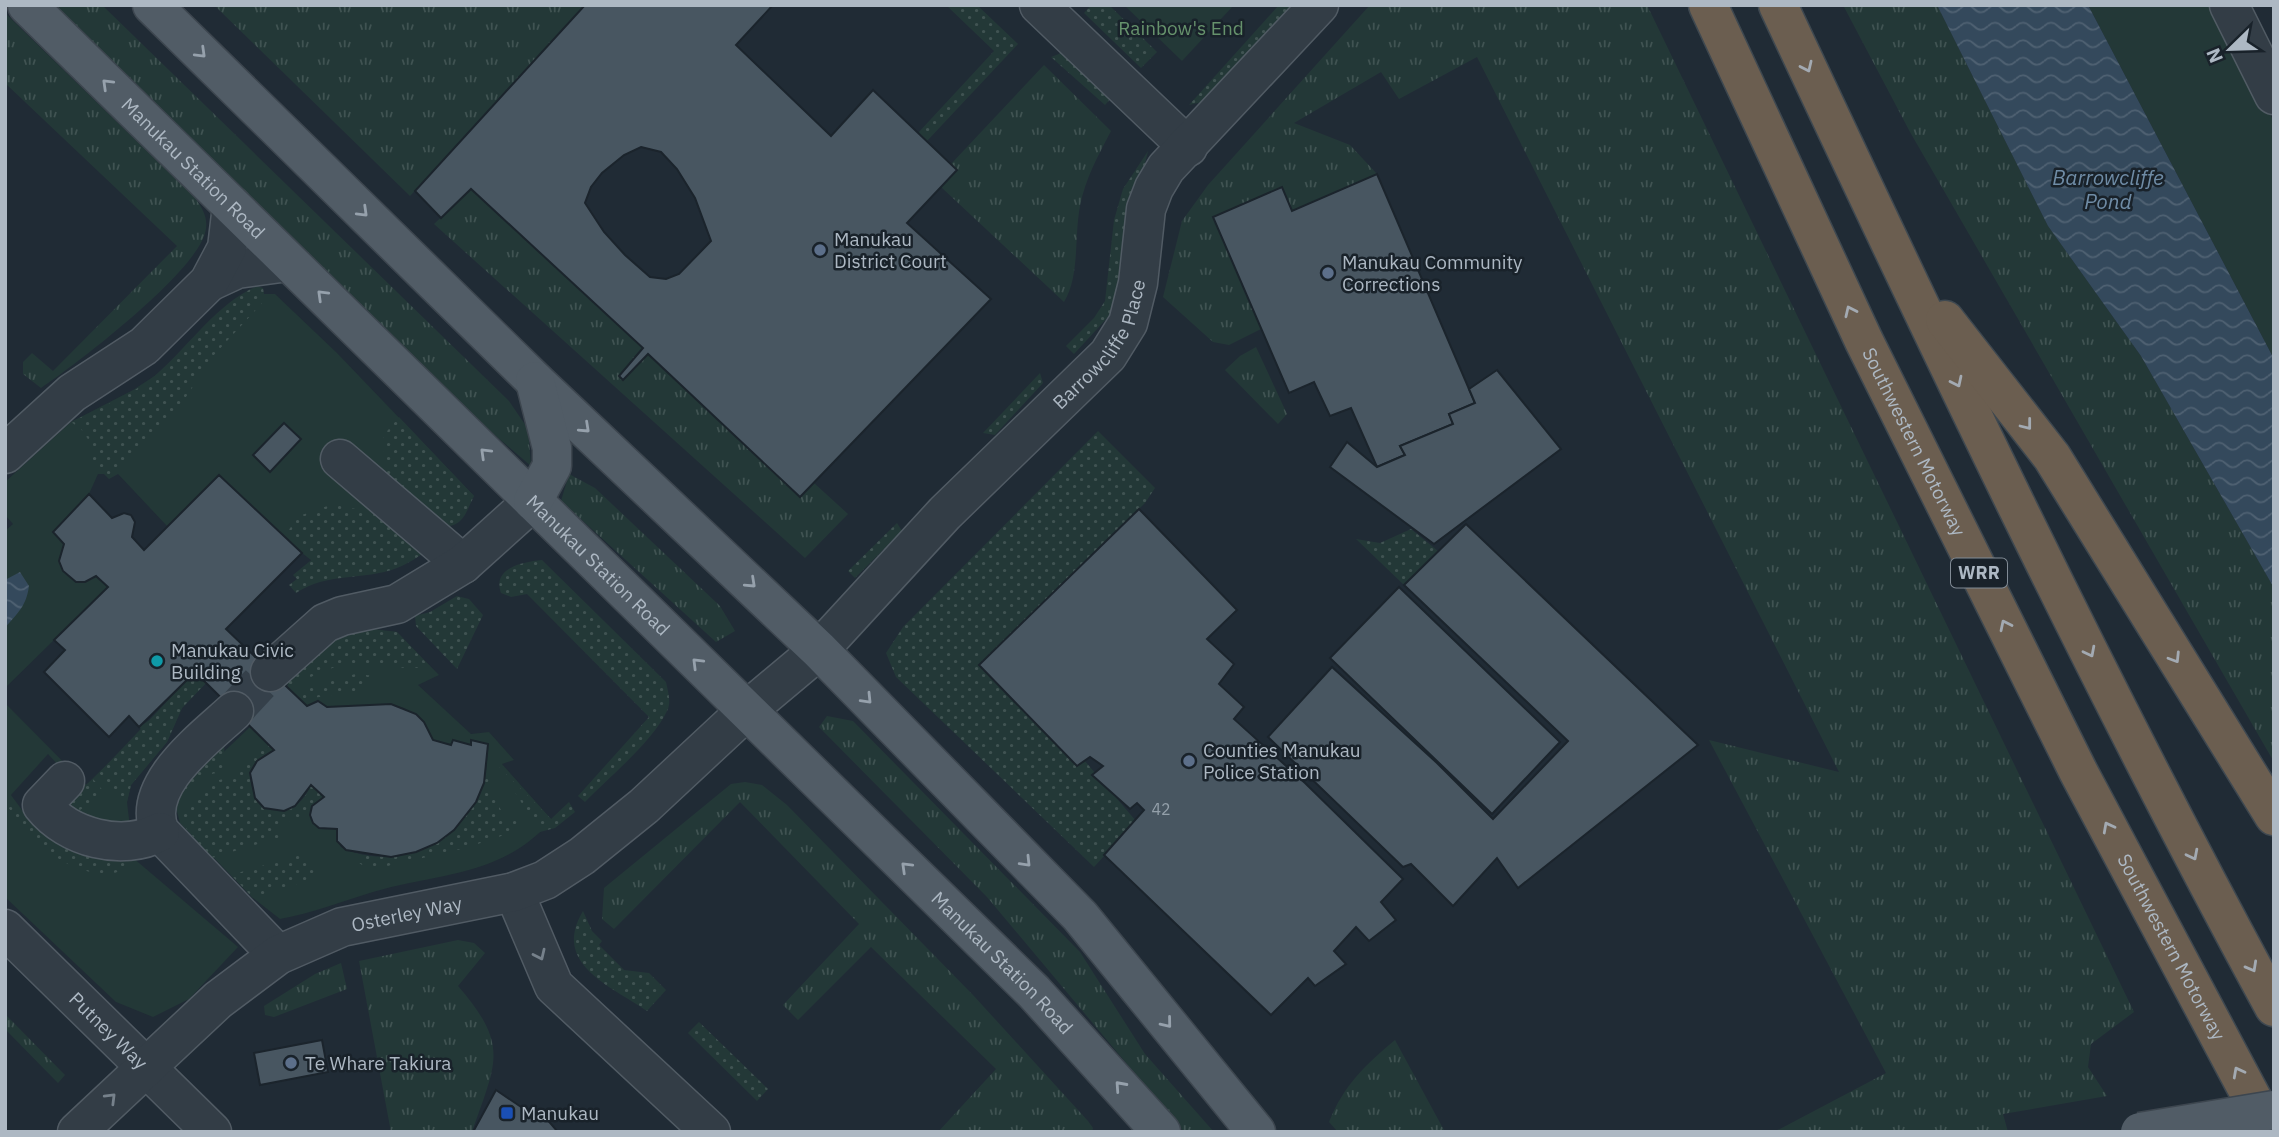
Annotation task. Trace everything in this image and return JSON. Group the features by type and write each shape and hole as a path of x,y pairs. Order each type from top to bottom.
{"highway":[{"name":"Southwestern Motorway","path":"1708,5 1864,341 2078,771 2270,1132"},
{"path":"1778,5 1895,255 2088,649 2274,1007"},
{"path":"1895,255 2052,457 2274,816"}],"main road":[{"name":"Manukau Station Road","path":"27,5 745,712 1034,992 1161,1132"},
{"path":"152,5 535,381 820,650 1080,916 1256,1132"},
{"path":"533,501 552,466 552,448 535,381"},
{"path":"2140,1132 2274,1110"}],"street":[{"path":"1039,5 1188,147"},
{"name":"Barrowcliffe Place","path":"745,712 820,650 937,521 1108,355 1131,312 1138,283 1146,209 1166,168 1319,5"},
{"path":"2229,5 2274,95"},
{"path":"5,454 72,393 144,346 209,282 227,248 232,206"},
{"path":"209,282 237,269 288,262"},
{"path":"340,460 463,564"},
{"path":"270,672 325,623 342,616 397,604 463,564 533,501"},
{"path":"234,710 169,775 156,797 154,819 160,832 278,955"},
{"name":"Osterley Way","path":"77,1132 218,1000 278,955 342,927 514,892 545,880 605,840 745,712"},
{"path":"65,781 42,805 66,828 121,842 147,839 160,832"},
{"path":"514,892 554,986 710,1132"},
{"name":"Putney Way","path":"5,929 148,1066 212,1132"}],"green space":[{"path":"52,5 102,5 509,401 528,429 531,466 483,425"},
{"path":"214,5 586,5 410,196"},
{"path":"946,5 977,5 1018,44 927,141 918,133 994,51"},
{"path":"1091,5 1109,5 1157,52 1141,68 1084,13"},
{"name":"Rainbow's End","path":"1124,5 1234,5 1182,61"},
{"path":"1279,5 1293,5 1202,102 1189,105"},
{"path":"1370,5 1647,5 2134,1012 2091,1044 2088,1067 2107,1096 2003,1114 2008,1132 1774,1132 1886,1073 1709,740 1839,772 1477,57 1399,99 1381,72 1294,123 1350,145 1377,174 1292,211 1282,187 1213,217 1261,329 1229,345 1213,342 1163,297 1182,221 1208,185"},
{"path":"1843,5 1937,5 2048,226 2141,356 2274,588 2274,762 1910,132"},
{"path":"2088,5 2215,5 2274,122 2274,359"},
{"path":"5,13 195,198 206,219 205,233 180,271 106,339 41,388 23,374 23,362 32,353 53,371 177,246 5,83"},
{"path":"1064,52 1113,96 1105,105 1051,57"},
{"path":"1044,65 1111,131 1092,168 1082,196 1075,268 1064,302 941,187 957,170 951,164"},
{"path":"1148,151 1144,168 1132,188 1116,296 1109,316 1074,354 1066,346 1094,318 1105,301 1114,220 1123,189"},
{"path":"471,189 643,348 620,375 623,380 648,354 800,496 814,483 848,514 805,558 434,224"},
{"path":"257,286 263,288 265,300 213,356 180,406 118,474 109,479 90,460 92,445 81,429 71,422 118,400 151,379 217,313"},
{"path":"257,294 275,294 337,353 474,496 415,551 326,572 219,475 167,526 118,474 98,474 89,494 53,532 64,544 59,561 65,572 79,581 96,576 108,587 5,688 5,531 13,524 5,515 5,482 71,422 133,390 159,373"},
{"path":"1256,347 1287,414 1278,424 1225,370 1240,356"},
{"path":"1040,373 1043,383 995,435 983,433"},
{"path":"399,417 474,496 464,516 457,523 436,527 385,478 383,436"},
{"path":"1098,431 1155,488 1145,503 986,659 1084,760 1136,821 1094,867 896,677 886,653 903,627"},
{"path":"569,474 595,488 720,606 735,631 716,642 561,501"},
{"path":"333,504 378,514 430,549 397,568 320,582 296,593 289,585 297,579 293,575 315,557 288,531 299,516"},
{"path":"897,523 902,531 855,578 848,571"},
{"path":"1411,529 1438,551 1404,585 1356,539 1380,543"},
{"path":"542,560 666,682 668,693 668,709 652,734 585,802 578,796 649,717 527,594 511,597 501,593 499,584 505,572 526,562"},
{"path":"457,596 469,599 483,615 457,669 416,626 415,616 430,612"},
{"path":"358,627 397,632 439,675 418,685 471,734 489,732 514,760 502,764 552,820 512,853 490,863 373,892 280,919 253,898 180,823 175,804 190,784 251,726 274,750 257,761 250,773 257,799 275,810 285,810 295,806 311,785 324,797 312,808 311,819 321,827 337,829 336,837 341,847 361,855 402,855 441,840 458,827 471,811 483,786 488,744 472,740 471,745 453,740 451,745 433,740 424,722 404,708 391,704 327,707 318,701 307,706 286,687 327,639"},
{"path":"348,628 397,632 429,666 404,668 354,663 326,670 292,687 283,681"},
{"path":"195,672 206,683 182,708 167,742 131,785 127,802 99,773"},
{"path":"355,674 377,676 364,690 300,700 296,696 310,687"},
{"path":"206,683 182,708 167,742 131,785 127,802 130,827 70,819 74,782 48,754 11,795 33,825 48,834 132,857 238,947 189,999 153,1017 116,1002 5,897 5,703 86,785 142,730 139,727"},
{"path":"827,716 853,721 1080,952 1145,1054 1214,1132 1184,1132 987,897 819,727"},
{"path":"224,744 225,766 216,773 199,777 175,804 180,789"},
{"path":"268,744 274,750 257,761 250,774 257,799 265,807 285,810 295,806 311,785 324,797 312,806 310,815 273,826 281,837 212,858 187,830 182,820 185,807 207,784 238,774"},
{"path":"499,767 551,819 569,802 575,812 555,828 540,832"},
{"path":"486,769 495,784 488,788 508,822 516,817 520,823 516,831 466,848 370,870 359,863 355,853 377,857 399,855 420,850 439,840 456,827 470,811 480,791"},
{"path":"93,779 105,793 77,812 64,815 81,780 86,785"},
{"path":"745,782 762,785 787,805 973,995 1088,1121 1093,1128 1092,1132 938,1132 996,1069 871,947 798,1020 783,1005 859,924 740,802 614,929 602,919 604,888 731,784"},
{"path":"16,803 33,825 51,835 132,857 137,862 119,872 107,874 76,868 36,842 7,805"},
{"path":"302,854 313,866 316,878 253,898 231,875"},
{"path":"583,911 592,931 602,941 599,945 624,970 649,973 666,990 647,1011 602,982 580,959 574,945 575,929"},
{"path":"458,940 474,943 485,953 458,986 486,1024 494,1055 492,1071 472,1132 391,1132 359,961"},
{"path":"341,963 347,989 274,1017 265,1015 264,1006 315,974"},
{"path":"5,1014 65,1075 58,1083 5,1029"},
{"path":"699,1022 768,1089 757,1101 688,1033"},
{"path":"1395,1040 1445,1132 1338,1132 1329,1122 1341,1097 1365,1067"}],"water":[{"name":"Barrowcliffe Pond","path":"1937,5 2088,5 2274,359 2274,588 2141,356 2048,226"},
{"path":"20,572 29,586 28,593 21,609 5,628 5,580"}],"building":[{"name":"Manukau District Court","path":"585,5 773,5 736,45 831,136 873,90 957,170 907,223 991,299 800,497 648,354 623,380 619,376 643,348 471,189 441,218 415,191","holes":["641,147 661,152 677,169 695,198 711,241 679,274 666,279 650,277 625,255 604,232 585,203 591,187 602,173 624,155"]},
{"name":"Manukau Community Corrections","path":"1377,174 1475,403 1449,414 1453,424 1400,446 1405,455 1377,467 1351,408 1330,416 1314,382 1289,393 1213,217 1282,187 1292,211"},
{"path":"1497,370 1561,449 1434,544 1330,467 1347,442 1377,467 1405,455 1400,446 1453,424 1449,414 1475,403 1469,389"},
{"path":"284,423 301,439 270,472 253,455"},
{"name":"Manukau Civic Building","path":"219,475 302,553 226,629 307,706 318,701 327,707 391,704 416,714 424,722 433,740 451,745 453,740 471,745 471,740 488,744 484,783 476,802 454,830 437,843 416,852 391,857 346,850 337,841 337,829 319,828 313,823 310,815 312,806 324,797 311,785 295,806 284,811 264,808 255,798 250,773 257,761 274,750 195,672 139,727 129,716 109,737 44,672 65,650 54,640 108,587 96,576 85,582 76,582 63,571 59,561 64,544 53,532 89,494 112,518 124,513 131,515 135,522 132,537 144,550"},
{"name":"Counties Manukau Police Station","path":"1139,509 1237,610 1207,639 1234,664 1219,684 1244,707 1234,719 1305,783 1403,879 1381,902 1396,920 1369,941 1356,927 1334,951 1346,964 1315,986 1308,978 1271,1015 1104,855 1144,810 1137,803 1130,809 1092,775 1103,766 1090,757 1077,766 979,665"},
{"path":"1466,524 1698,745 1518,888 1497,858 1453,906 1411,864 1403,867 1268,737 1332,667 1437,763 1493,819 1568,741 1404,585"},
{"path":"1399,587 1560,742 1492,814 1330,658"},
{"name":"Te Whare Takiura","path":"322,1040 328,1072 260,1085 254,1053"},
{"name":"Manukau","path":"496,1090 533,1115 539,1110 558,1132 473,1132"}],"tunnel":[{"path":"234,711 270,672"}],"place":[{"name":"Manukau District Court","path":"820,250"},
{"name":"Manukau Community Corrections","path":"1328,273"},
{"name":"Manukau Civic Building","path":"157,661"},
{"name":"Counties Manukau Police Station","path":"1189,761"},
{"name":"Te Whare Takiura","path":"291,1063"},
{"name":"Manukau","path":"507,1113"}]}
